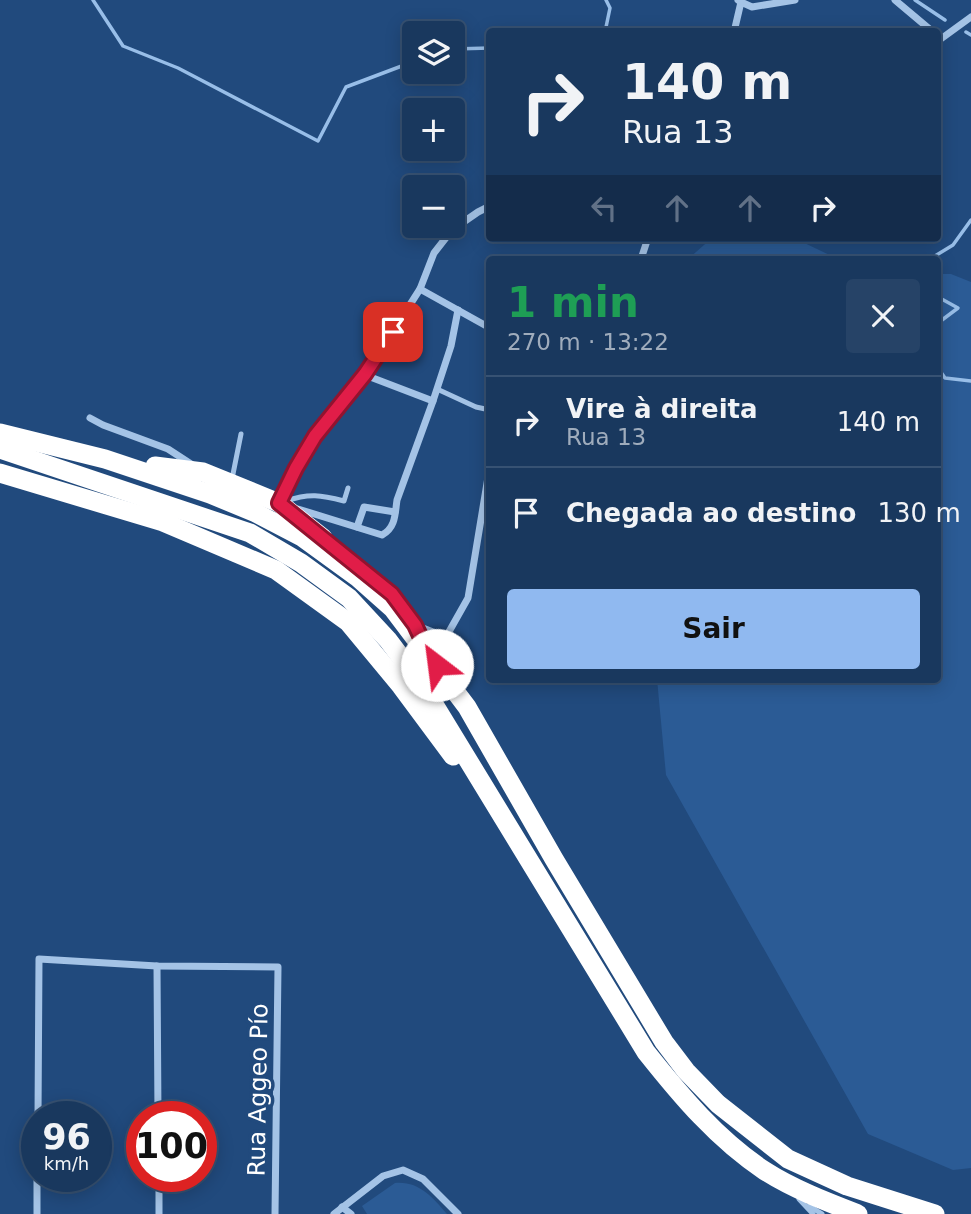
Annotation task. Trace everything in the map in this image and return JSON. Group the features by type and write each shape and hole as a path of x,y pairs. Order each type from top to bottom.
{"highway":[{"path":"0,433 43,446 105,459 203,472 279,503 392,594 415,625 428,653"},
{"path":"0,449 250,533 301,563 349,598 388,640 424,688 646,1052 699,1116 734,1147 766,1171 820,1199 858,1214"},
{"path":"105,459 210,494 256,513 302,537 357,577 393,610 467,707 664,1042 686,1071 718,1104 788,1158 847,1185 936,1214"},
{"path":"0,473 163,522 256,560 276,570 348,622 457,762 506,838 528,861"}],"street":[{"path":"735,28 739,1 752,7 795,0"},
{"path":"895,0 928,28"},
{"path":"941,37 971,16"},
{"path":"458,310 451,346 397,499 389,531 382,535 279,503 315,436 365,374 420,289 435,253 452,230 486,208"},
{"path":"420,289 486,326"},
{"path":"365,374 433,401"},
{"path":"90,418 168,449 203,472"},
{"path":"446,677 446,637 468,598 486,489"},
{"path":"357,527 364,507 395,512"},
{"path":"415,625 446,637"},
{"path":"38,1101 39,959 157,966 158,1101"},
{"name":"Rua Aggeo Pío","path":"157,966 278,967 275,1214"},
{"path":"334,1214 383,1176 402,1170 423,1179 458,1214"},
{"path":"37,1192 37,1214"},
{"path":"159,1192 159,1214"},
{"path":"342,1207 351,1214"}],"lane":[{"path":"437,389 486,409"},
{"path":"0,427 43,446"},
{"path":"232,484 241,434"},
{"path":"279,503 304,495 321,495 344,501 348,488"},
{"path":"734,1147 822,1214"},
{"path":"806,1204 813,1214"}],"shaded area":[{"path":"707,242 802,242 832,256 691,256"},
{"path":"941,274 951,274 971,282 971,1168 953,1170 868,1134 666,775 657,683 941,683"},
{"path":"395,1183 418,1187 447,1214 367,1214 362,1206"}],"waterway":[{"path":"93,0 123,46 178,68 318,141 346,87 402,66"},
{"path":"606,0 610,8 606,28"},
{"path":"915,0 945,20"},
{"path":"966,32 971,35"},
{"path":"465,49 486,48"},
{"path":"935,256 953,245 971,220"},
{"path":"941,299 958,308 941,321"},
{"path":"941,372 945,378 971,381"}],"route":[{"path":"393,332 365,374 315,436 279,503 392,594 415,625 428,653 437,665"}]}
